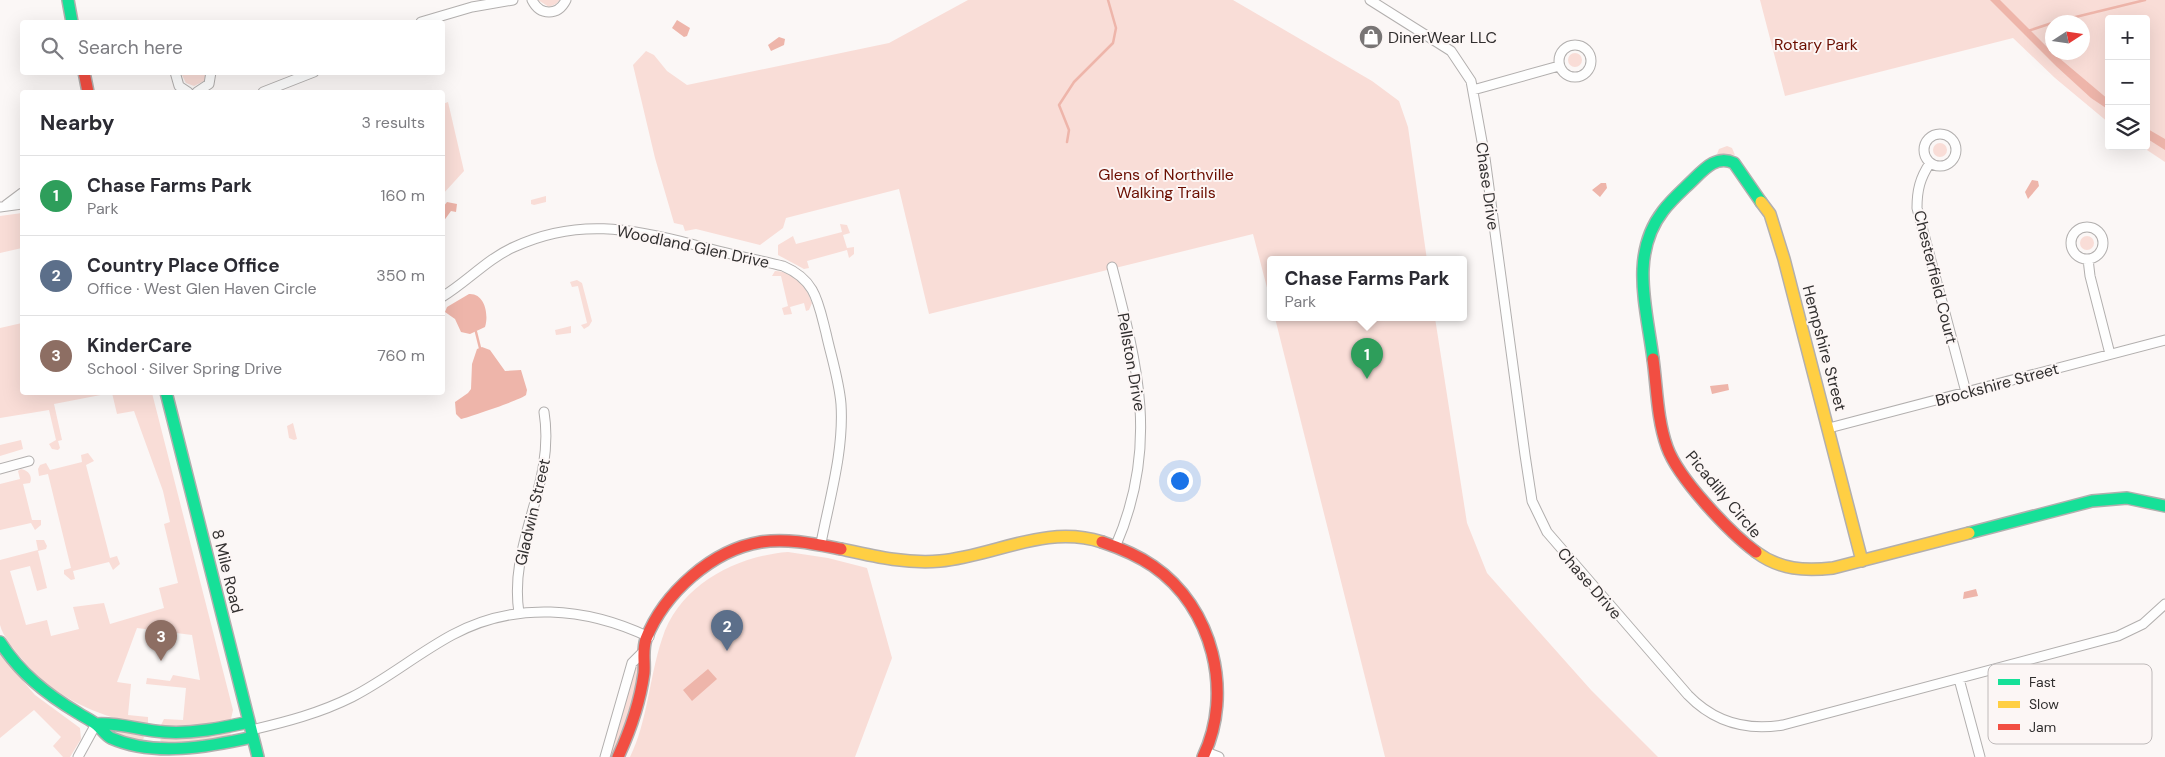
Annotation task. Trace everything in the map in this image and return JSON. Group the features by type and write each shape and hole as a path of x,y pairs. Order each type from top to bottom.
{"street":[{"path":"428,20 472,7 513,0"},
{"path":"532,0 538,8 551,12 559,9 566,0"},
{"name":"Chase Drive","path":"1370,0 1451,51 1466,71 1473,90 1532,501 1539,519 1557,546 1688,695 1707,712 1727,722 1752,727 1783,725 1988,671"},
{"path":"69,5 72,20"},
{"path":"1473,90 1558,66"},
{"path":"85,75 88,90"},
{"path":"176,75 179,86 185,90"},
{"path":"202,90 209,84 210,75"},
{"path":"268,90 306,75"},
{"name":"Picadilly Circle","path":"1725,160 1718,160 1709,165 1668,203 1653,222 1643,249 1642,275 1667,447 1686,478 1742,542 1765,560 1784,567 1813,571 1862,561 2092,501 2127,498 2165,506"},
{"name":"Hempshire Street","path":"1725,160 1736,166 1770,214 1784,259 1829,428 1862,561"},
{"name":"Chesterfield Court","path":"1930,162 1921,179 1917,194 1917,208 1966,392"},
{"path":"3,206 20,194"},
{"path":"3,206 20,204"},
{"name":"Woodland Glen Drive","path":"445,295 492,260 526,241 571,230 626,229 783,266 799,274 815,294 838,386 841,432 821,543"},
{"path":"2088,259 2090,276 2110,354"},
{"name":"Pellston Drive","path":"1112,267 1137,372 1142,428 1139,462 1132,501 1116,545"},
{"name":"Brockshire Street","path":"1829,428 2165,340"},
{"name":"8 Mile Road","path":"167,395 258,757"},
{"name":"Gladwin Street","path":"519,613 517,590 520,559 546,458 544,412"},
{"path":"0,468 29,461"},
{"path":"605,757 632,663 643,652 660,614 690,579 717,559 735,550 769,542 793,540 821,543 889,560 926,562 961,559 1027,541 1059,536 1080,537 1116,545 1146,561 1167,577 1192,604 1205,627 1213,648 1218,680 1215,720 1205,754 1219,757"},
{"name":"Chase Drive","path":"2014,664 2118,636 2143,624 2165,604"},
{"path":"0,642 15,664 41,690 96,724 109,737 151,747 199,748 251,730 282,723 334,706 377,683 454,634 491,619 519,613 547,611 598,617 649,637"},
{"path":"618,757 632,722 644,668 643,652"},
{"path":"1959,679 1980,757"},
{"path":"96,724 114,722 153,732 251,730"},
{"path":"78,757 96,724"},
{"path":"151,747 153,732"}],"green space":[{"path":"538,0 560,0 549,7"},
{"name":"Glens of Northville Walking Trails","path":"968,0 1233,0 1372,81 1399,101 1408,127 1426,256 1267,256 1267,288 1253,234 929,314 899,189 786,218 783,228 760,245 696,229 685,231 683,225 674,223 655,158 633,65 646,51 654,55 667,71 687,85 889,43"},
{"name":"Rotary Park","path":"1760,0 2165,0 2165,162 2147,150 2150,150 2150,15 2105,15 2105,120 2055,78 2013,38 1785,96"},
{"path":"1575,53 1580,55 1582,60 1580,65 1575,67 1570,65 1568,60 1570,55"},
{"path":"182,75 205,75 204,81 194,86 186,83"},
{"path":"448,102 464,171 445,192 445,103"},
{"path":"1940,143 1945,145 1947,150 1945,155 1940,157 1935,155 1933,150 1935,145"},
{"path":"1727,146 1732,148 1735,155 1717,154 1719,149"},
{"path":"546,196 546,202 531,204 531,200"},
{"path":"20,213 20,248 0,253 0,216"},
{"path":"840,224 847,225 850,233 843,235 847,248 854,247 854,254 849,258 847,250 807,261 809,268 804,269 778,255 778,245 793,236 796,244 842,232"},
{"path":"2087,236 2092,238 2094,243 2092,248 2087,250 2082,248 2080,243 2082,238"},
{"path":"775,271 788,274 803,286 812,303 809,310 806,311 804,303 790,307 792,314 784,315 782,308 788,306 781,276 772,276"},
{"path":"577,280 582,283 592,321 584,329 581,325 587,323 578,286 572,287 570,282"},
{"path":"1276,321 1435,321 1467,523 1487,573 1591,690 1658,757 1385,757"},
{"path":"20,323 20,395 101,395 54,404 62,440 58,441 60,448 58,450 52,449 49,444 56,440 49,410 0,418 0,328"},
{"path":"571,326 571,333 556,335 555,330"},
{"path":"112,395 153,395 233,710 231,719 226,721 182,729 161,725 164,719 183,720 186,688 146,684 147,678 170,681 173,675 200,680 192,635 137,628 117,682 131,684 128,715 148,717 148,723 142,726 91,709 62,694 34,672 9,643 1,629 0,560 38,550 36,540 44,540 47,546 46,549 38,551 47,588 37,591 30,566 10,571 26,625 47,620 51,636 79,629 73,607 104,603 110,624 164,608 159,588 178,583 164,524 170,522 163,491 134,411 117,414"},
{"path":"293,423 297,439 294,440 289,438 287,426"},
{"path":"21,440 23,449 0,456 0,445"},
{"path":"88,453 94,461 86,465 110,558 117,556 120,564 113,570 109,562 73,571 75,579 71,580 64,574 64,570 71,568 48,474 39,476 38,469 40,465 46,463 50,470 82,462 81,455"},
{"path":"21,469 28,472 31,478 30,483 23,484 32,520 41,520 41,525 35,530 31,523 0,530 0,484 20,479 18,471"},
{"path":"788,552 828,558 867,568 892,658 855,757 630,757 645,714 662,639 670,620 682,603 712,577 730,567 768,555"},
{"path":"0,654 35,695 80,728 81,739 70,757 63,757 53,746 61,737 34,710 0,738"},
{"path":"638,667 639,673 628,721 613,757 610,757 634,668"},
{"path":"111,727 143,735 144,738 141,741 112,733"},
{"path":"230,731 231,736 206,743 163,744 160,740 164,736 186,738"}],"shaded area":[{"path":"1990,0 2000,0 2045,45 2045,55"},
{"path":"677,20 690,28 687,36 684,37 672,28"},
{"path":"779,37 785,39 784,45 771,51 768,45"},
{"path":"2050,60 2062,60 2105,97 2105,107 2091,98"},
{"path":"2150,130 2165,139 2165,150 2150,141"},
{"path":"2032,180 2038,181 2039,186 2028,199 2025,192"},
{"path":"1601,183 1606,183 1607,188 1600,197 1592,190"},
{"path":"447,202 457,204 456,212 451,211 445,219 445,204"},
{"path":"469,294 479,297 486,311 485,327 470,334 461,332 455,319 445,312 447,307"},
{"path":"482,347 490,350 505,371 521,370 527,390 526,395 506,404 461,419 456,414 455,402 471,389 472,364 477,349"},
{"path":"1728,384 1729,390 1712,394 1710,386"},
{"path":"1976,589 1978,596 1963,599 1964,592"},
{"path":"708,669 717,679 692,701 683,690"}],"waterway":[{"path":"1067,142 1069,130 1059,105 1074,82 1113,43 1116,28 1108,0"},
{"path":"2084,15 2145,0"},
{"path":"2028,31 2045,25"},
{"path":"476,332 480,348"}],"traffic: fast":[{"path":"68,0 72,20"},
{"path":"1653,359 1645,302 1643,264 1646,246 1653,228 1663,211 1703,170 1713,163 1723,160 1734,163 1761,202"},
{"path":"167,395 258,757"},
{"path":"1969,533 2092,501 2127,498 2165,506"},
{"path":"0,642 16,664 34,682 66,706 95,723 111,738 128,744 163,749 200,747 253,737"},
{"path":"96,724 113,724 156,731 186,732 249,722"}],"traffic: slow":[{"path":"1761,202 1770,214 1784,259 1862,561"},
{"path":"1756,552 1774,563 1793,568 1833,568 1969,533"},
{"path":"841,549 890,559 927,562 960,558 1040,539 1081,537 1102,542"}],"traffic: jam":[{"path":"85,75 88,90"},
{"path":"1653,359 1661,426 1673,460 1706,504 1732,532 1756,552"},
{"path":"618,757 640,695 644,673 646,639 654,622 665,606 677,590 692,576 725,554 761,542 791,541 841,549"},
{"path":"1102,542 1141,558 1174,583 1190,604 1203,628 1212,653 1217,679 1217,706 1212,732 1203,757"}],"place":[{"name":"DinerWear LLC","path":"1371,37"},
{"name":"Chase Farms Park","path":"1367,379"},
{"name":"Country Place Office","path":"727,651"},
{"name":"KinderCare","path":"161,661"}]}
